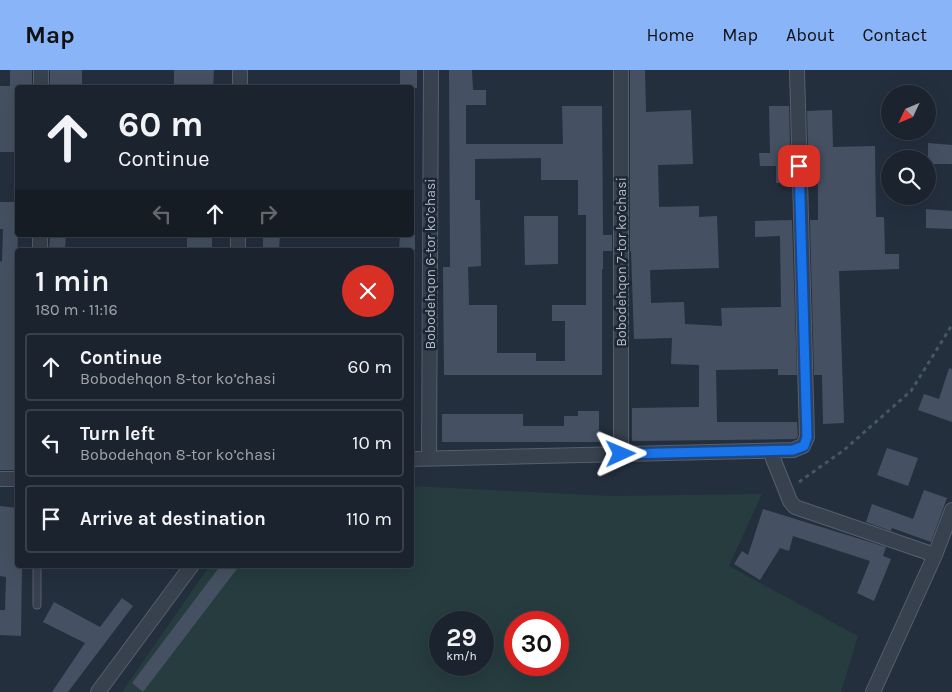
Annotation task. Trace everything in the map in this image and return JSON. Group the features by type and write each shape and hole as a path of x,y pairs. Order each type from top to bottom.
{"street":[{"path":"41,70 41,85"},
{"path":"240,70 240,85"},
{"name":"Bobodehqon 6-tor koʼchasi","path":"429,459 431,70"},
{"name":"Bobodehqon 7-tor koʼchasi","path":"621,70 621,454"},
{"path":"414,459 793,450 804,446 807,437 797,70"},
{"path":"770,450 790,501 795,507 935,556"},
{"path":"0,479 15,479"},
{"path":"873,692 935,556 952,510"},
{"path":"98,692 190,568"}],"lane":[{"path":"37,568 37,604"}],"path":[{"path":"786,491 844,450 911,391 952,325"}],"green space":[{"path":"414,486 610,496 762,494 729,566 858,636 841,692 122,692 208,568 414,568"}],"building":[{"path":"10,70 32,70 32,85 15,85 15,152 0,152 0,86 10,86"},
{"path":"50,70 82,70 82,85 50,85"},
{"path":"174,70 214,70 213,85 174,85"},
{"path":"400,70 417,70 417,88 414,88 414,85 400,85"},
{"path":"449,70 472,70 473,90 486,90 486,105 466,105 466,144 563,144 562,106 602,106 603,235 612,235 612,251 603,251 602,375 444,375 443,267 450,267","holes":["541,158 541,180 578,180 578,215 586,215 586,305 552,305 552,321 565,321 565,361 536,361 536,353 497,353 497,305 469,305 468,267 481,266 480,200 475,200 475,159"]},
{"path":"630,70 645,70 646,112 691,110 693,164 658,165 659,207 699,206 699,217 717,216 719,268 650,270 651,303 684,302 685,324 722,326 721,308 781,307 780,236 755,237 755,221 792,220 797,375 778,375 778,369 716,370 717,422 797,422 798,436 796,439 632,441 632,408 699,407 699,365 671,364 672,338 634,339 630,251"},
{"path":"769,106 789,106 791,183 776,183 776,166 760,166 759,153 770,153"},
{"path":"832,110 833,147 875,146 876,217 884,217 885,254 899,254 899,269 839,271 844,423 823,424 822,375 814,375 810,220 818,220 818,182 809,182 807,111"},
{"path":"928,143 952,145 952,164 936,164 936,150 928,150"},
{"path":"0,202 15,202 15,237 18,237 18,248 15,248 14,470 0,470 0,261 2,262 3,229 0,229"},
{"path":"926,209 952,211 952,229 926,228"},
{"path":"524,216 558,216 558,264 525,265"},
{"path":"415,235 415,250 414,248 399,248 400,237 414,237"},
{"path":"50,237 66,237 65,248 49,248"},
{"path":"187,237 212,237 212,248 187,248"},
{"path":"263,237 280,237 279,248 263,248"},
{"path":"949,368 952,369 952,422 918,410 924,394 939,399"},
{"path":"578,411 599,411 599,442 442,442 442,414 523,414 523,426 564,426 564,416 578,416"},
{"path":"887,448 918,458 908,486 877,475"},
{"path":"924,490 947,498 931,542 892,528 891,531 866,522 872,504 913,519"},
{"path":"0,506 15,508 15,568 22,568 21,636 0,635 0,610 5,610 6,577 0,576"},
{"path":"763,509 886,547 883,556 891,559 874,601 857,593 870,561 793,536 789,551 780,548 760,580 734,564 742,551 748,555"},
{"path":"219,568 238,568 143,692 132,683"},
{"path":"122,598 133,606 68,692 52,692 85,643 43,622 54,602 100,627"}],"route":[{"path":"621,454 793,450 804,446 807,437 799,166"}]}
